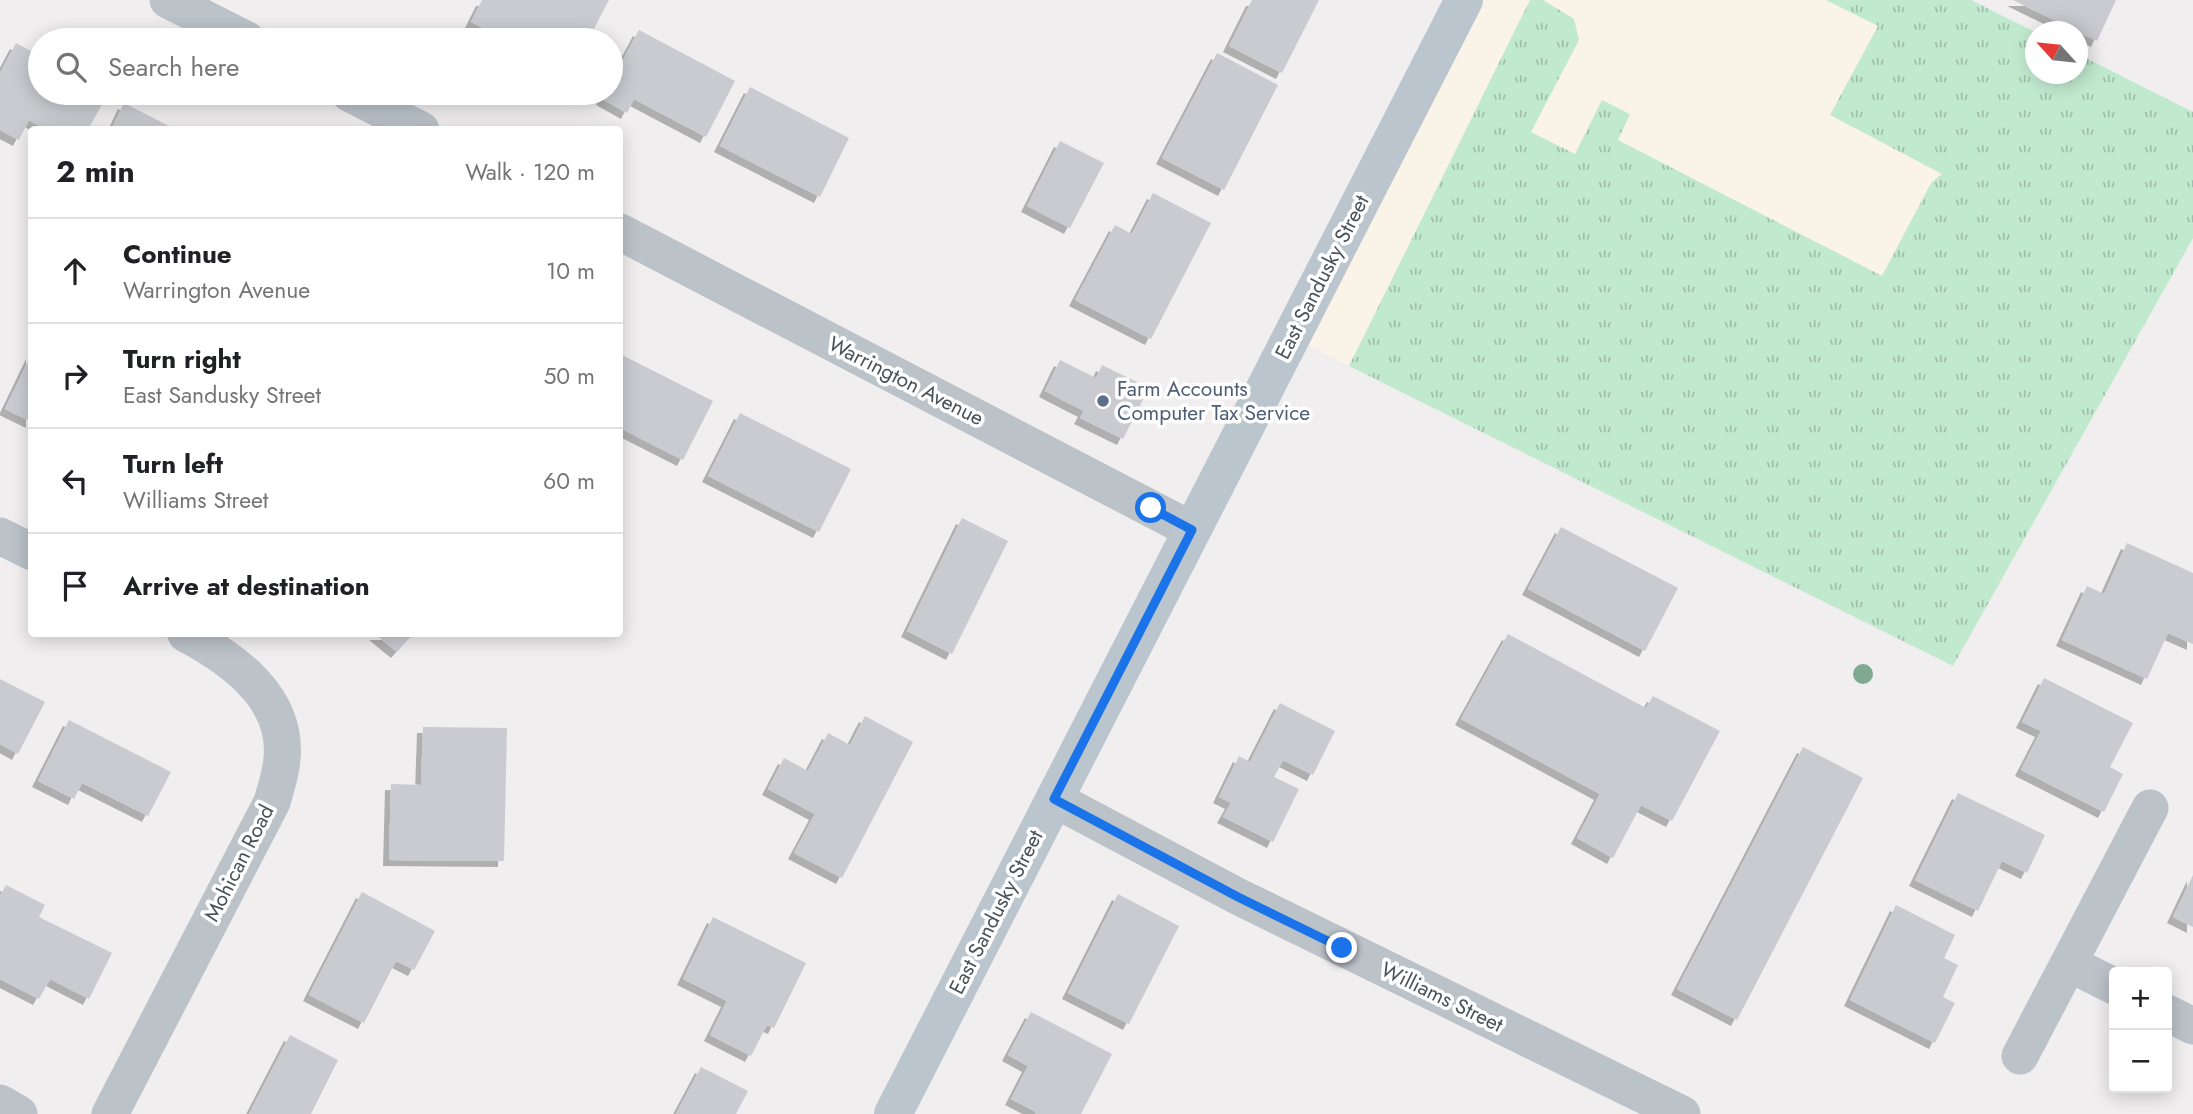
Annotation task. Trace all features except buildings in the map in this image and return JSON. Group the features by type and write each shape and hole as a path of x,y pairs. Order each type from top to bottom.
{"main road":[{"name":"East Sandusky Street","path":"893,1114 1464,0"}],"street":[{"path":"168,0 223,28"},
{"path":"372,105 413,126"},
{"name":"Warrington Avenue","path":"623,234 1192,530"},
{"path":"0,536 28,550"},
{"name":"Mohican Road","path":"110,1114 272,802 282,760 282,736 272,708 256,683 235,663 192,637"},
{"name":"Williams Street","path":"1054,799 1622,1101 1682,1114"},
{"path":"2020,1056 2150,808"},
{"path":"2070,964 2109,984"},
{"path":"2172,1016 2193,1027"},
{"path":"0,1103 19,1114"}],"shaded area":[{"path":"1464,0 1971,0 2025,27 2025,84 2088,84 2088,59 2193,112 2193,238 1953,666 1291,337"}],"green space":[{"path":"1530,0 1543,0 1574,19 1579,40 1531,132 1575,154 1602,100 1630,114 1618,140 1882,276 1931,183 1942,174 1830,115 1878,26 1826,0 1971,0 2025,27 2025,84 2088,84 2088,59 2193,112 2193,238 1953,666 1349,366"}],"place":[{"name":"Farm Accounts Computer Tax Service","path":"1103,401"}],"route":[{"path":"1151,508 1192,530 1054,799 1238,897 1342,948"}]}
